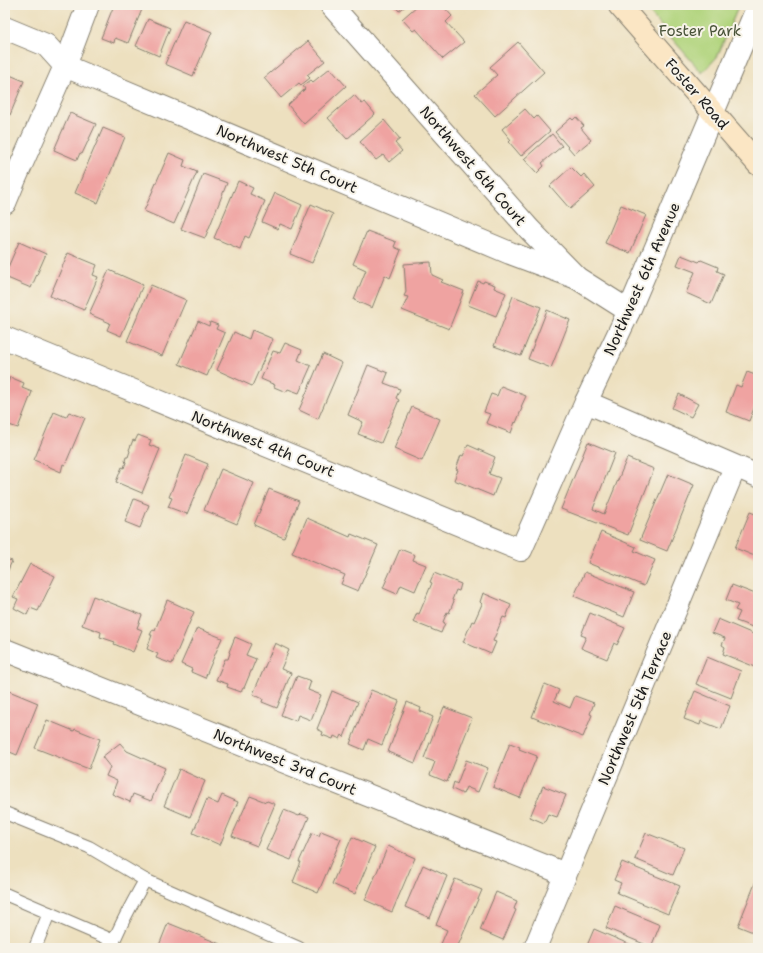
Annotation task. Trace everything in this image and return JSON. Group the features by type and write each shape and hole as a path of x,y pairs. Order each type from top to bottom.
{"street":[{"path":"5,203 10,177 65,66 88,5"},
{"name":"Northwest 6th Court","path":"331,5 530,230 577,278 629,311"},
{"name":"Foster Road","path":"619,5 758,164"},
{"name":"Northwest 6th Avenue","path":"521,550 586,402 629,311 758,6"},
{"name":"Northwest 5th Court","path":"5,28 46,45 65,66 510,253 577,278"},
{"name":"Northwest 4th Court","path":"5,338 521,550"},
{"path":"586,402 758,476"},
{"name":"Northwest 5th Terrace","path":"535,948 735,467"},
{"name":"Northwest 3rd Court","path":"5,650 565,874"}],"lane":[{"path":"5,813 89,847 145,880 295,947"},
{"path":"5,894 49,913 112,944 145,880"},
{"path":"35,948 49,913"}],"green space":[{"name":"Foster Park","path":"643,5 739,5 717,57 702,73"}],"building":[{"path":"114,5 138,5 143,7 128,43 115,38 114,43 101,38"},
{"path":"394,5 407,5 399,11"},
{"path":"418,5 442,5 452,16 446,22 464,42 443,59 416,29 413,31 402,19"},
{"path":"148,19 170,28 159,56 136,46"},
{"path":"184,20 212,32 193,76 165,64"},
{"path":"308,41 325,61 307,75 310,78 301,85 299,83 281,98 264,78"},
{"path":"518,42 544,72 495,116 475,94 497,75 490,67"},
{"path":"330,68 346,86 304,124 288,105 305,89 303,86 311,80 313,82"},
{"path":"5,73 24,81 10,115 5,113"},
{"path":"354,95 362,104 365,102 375,114 347,139 328,118"},
{"path":"525,109 534,119 537,116 550,131 521,156 509,142 511,140 502,129"},
{"path":"70,113 96,124 82,154 80,153 77,160 54,150"},
{"path":"576,117 584,126 581,128 591,140 574,154 555,132 571,118 573,120"},
{"path":"384,120 400,139 395,143 402,151 389,162 383,155 376,160 360,142"},
{"path":"103,128 125,137 98,203 75,193"},
{"path":"552,134 562,146 542,163 544,166 537,173 524,159"},
{"path":"169,153 185,160 183,166 197,172 174,224 144,211"},
{"path":"571,167 581,177 584,174 595,187 570,209 550,186"},
{"path":"203,174 227,183 205,238 181,229"},
{"path":"238,181 253,188 250,194 265,201 249,238 245,236 240,249 214,238"},
{"path":"275,193 302,205 292,229 280,224 278,229 262,222"},
{"path":"311,204 333,214 312,263 290,254"},
{"path":"621,205 646,215 630,253 605,243"},
{"path":"367,231 396,242 394,247 401,250 390,278 385,275 372,308 354,300 366,270 353,264"},
{"path":"19,242 46,254 31,288 5,277"},
{"path":"68,253 97,265 93,275 98,277 84,310 50,296"},
{"path":"681,255 699,262 701,260 718,267 717,271 724,274 711,304 686,293 695,272 677,265"},
{"path":"431,262 432,275 443,280 441,282 464,291 449,329 402,310 408,297 404,296 406,292 404,264"},
{"path":"109,270 143,285 121,336 107,330 110,323 89,314"},
{"path":"478,281 483,283 484,281 495,285 494,288 506,293 496,316 468,305"},
{"path":"151,285 186,300 162,356 127,341"},
{"path":"513,296 541,307 521,356 494,346"},
{"path":"547,310 570,320 551,368 528,359"},
{"path":"198,321 209,326 210,322 218,325 216,329 225,333 207,376 179,364"},
{"path":"252,330 273,339 252,386 217,370 234,332 249,339"},
{"path":"285,343 302,350 298,360 311,366 299,393 288,389 286,392 261,379 273,351 280,353"},
{"path":"323,354 342,363 318,419 299,410"},
{"path":"368,365 388,373 384,383 400,389 396,398 399,400 381,443 358,434 363,422 348,415"},
{"path":"747,372 758,376 758,385 755,392 758,393 758,398 749,421 726,412 736,385 741,387"},
{"path":"10,377 24,383 22,388 32,392 18,428 9,425 5,436 5,385 6,382 8,383"},
{"path":"501,386 526,396 511,433 486,423 490,414 484,412 491,394 497,396"},
{"path":"679,394 698,404 691,417 672,408"},
{"path":"412,407 440,419 422,461 394,449"},
{"path":"54,412 66,417 69,412 85,418 65,465 63,464 61,472 34,460"},
{"path":"138,435 151,440 149,445 160,449 142,493 116,482 122,467 124,468 126,457 128,457 133,440 135,441"},
{"path":"588,442 615,453 593,509 604,514 627,458 654,469 628,535 561,509"},
{"path":"468,445 495,457 489,474 500,478 493,496 454,480 461,455 463,456"},
{"path":"186,455 208,464 187,514 168,507 172,498 169,497"},
{"path":"221,469 254,483 237,524 204,510"},
{"path":"668,474 694,485 667,551 640,540"},
{"path":"269,489 299,501 284,538 254,525"},
{"path":"134,499 149,505 140,528 125,522"},
{"path":"750,512 758,515 758,563 755,562 757,557 735,548"},
{"path":"307,518 350,537 351,534 378,545 358,591 341,584 345,575 292,553"},
{"path":"601,532 636,547 634,551 655,560 644,586 588,563"},
{"path":"400,549 415,555 413,560 426,565 415,591 401,585 397,594 383,588"},
{"path":"5,559 12,561 5,577"},
{"path":"30,564 55,576 38,611 30,608 27,615 14,608 18,599 13,597"},
{"path":"585,572 634,592 624,617 574,596"},
{"path":"434,573 461,584 459,591 456,590 452,600 454,601 449,613 447,612 441,633 413,622 417,613 419,614 432,583 430,582"},
{"path":"732,585 758,595 758,629 736,621 740,612 735,610 738,605 726,600"},
{"path":"483,593 511,605 506,618 503,617 493,641 496,642 491,654 463,642 472,621 474,622 482,604 480,602"},
{"path":"93,596 142,615 137,628 142,630 133,652 114,644 115,642 100,637 101,632 82,625"},
{"path":"167,600 194,612 172,664 156,658 158,654 147,649 152,635 150,635 153,629 155,630"},
{"path":"590,613 625,628 617,645 614,643 607,659 581,648 586,637 581,635"},
{"path":"718,619 758,636 758,668 723,654 725,647 722,645 725,638 712,633"},
{"path":"197,628 222,638 205,678 191,672 192,669 181,664"},
{"path":"235,637 251,644 246,655 256,659 241,692 227,687 228,684 216,680 225,659 228,659"},
{"path":"275,643 289,650 281,669 291,673 277,708 262,702 263,699 253,694"},
{"path":"707,657 741,671 731,698 696,684"},
{"path":"297,676 311,681 308,690 321,695 311,720 298,715 296,721 281,715"},
{"path":"545,684 559,690 554,701 570,708 575,696 594,703 590,714 592,715 583,737 532,717"},
{"path":"371,690 399,701 382,745 368,739 364,750 350,744"},
{"path":"9,691 38,703 17,755 5,750 5,702"},
{"path":"332,691 358,702 344,737 342,735 340,739 334,736 333,739 322,735 323,732 317,729"},
{"path":"695,691 730,706 721,729 701,721 700,725 684,719"},
{"path":"407,702 421,708 420,711 433,717 415,763 388,752"},
{"path":"444,707 472,718 447,782 430,775 435,762 424,758"},
{"path":"47,720 74,731 75,729 100,739 89,769 35,748"},
{"path":"120,743 127,751 165,768 151,801 133,794 130,802 112,794 117,781 106,776 110,767 102,757"},
{"path":"510,743 520,747 519,749 537,756 520,798 493,787"},
{"path":"466,760 488,768 478,792 466,787 463,794 452,789 454,782 457,784"},
{"path":"179,769 205,781 190,817 164,806"},
{"path":"543,786 566,795 557,817 548,814 544,823 530,817"},
{"path":"222,795 238,802 220,845 193,833 207,799 218,804"},
{"path":"250,796 275,804 257,846 232,836"},
{"path":"284,810 299,816 301,814 309,817 291,860 266,850"},
{"path":"321,831 341,839 318,893 293,882 301,862 299,862 312,833 319,836"},
{"path":"646,833 684,848 673,875 635,859"},
{"path":"352,837 375,847 355,894 332,884"},
{"path":"388,846 415,858 392,912 365,900"},
{"path":"622,862 680,886 668,914 617,893 621,883 614,880"},
{"path":"423,865 447,876 430,918 405,907"},
{"path":"758,876 758,934 738,926"},
{"path":"455,879 482,890 457,948 450,948 441,944 447,930 436,925"},
{"path":"496,892 517,901 514,909 516,910 503,940 480,930"},
{"path":"615,906 660,925 651,947 606,928"},
{"path":"168,923 230,948 158,948"},
{"path":"594,929 638,948 586,948"}]}
